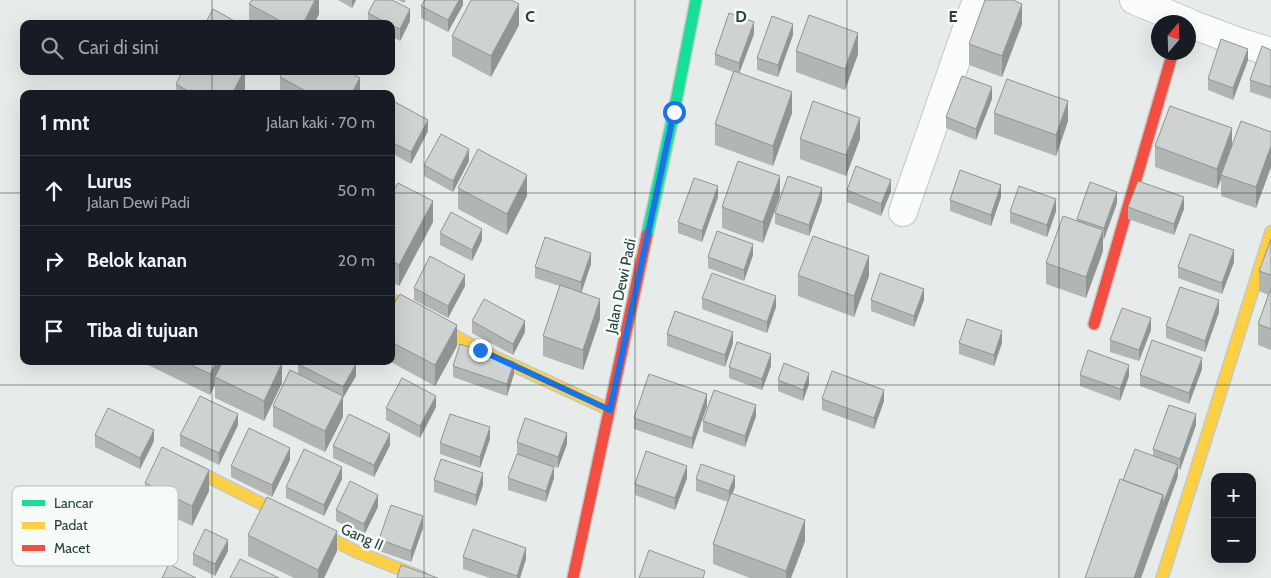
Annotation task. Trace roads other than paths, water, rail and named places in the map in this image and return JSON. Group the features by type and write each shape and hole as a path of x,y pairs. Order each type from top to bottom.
{"street":[{"name":"Jalan Dewi Padi","path":"573,578 674,112 696,0"},
{"path":"903,212 977,0"},
{"path":"1134,0 1169,15"},
{"path":"1196,26 1271,52"},
{"path":"1094,324 1171,60"},
{"path":"1162,578 1271,232"},
{"path":"395,301 480,350 610,410"},
{"name":"Gang II","path":"184,466 357,552 423,578"}]}
